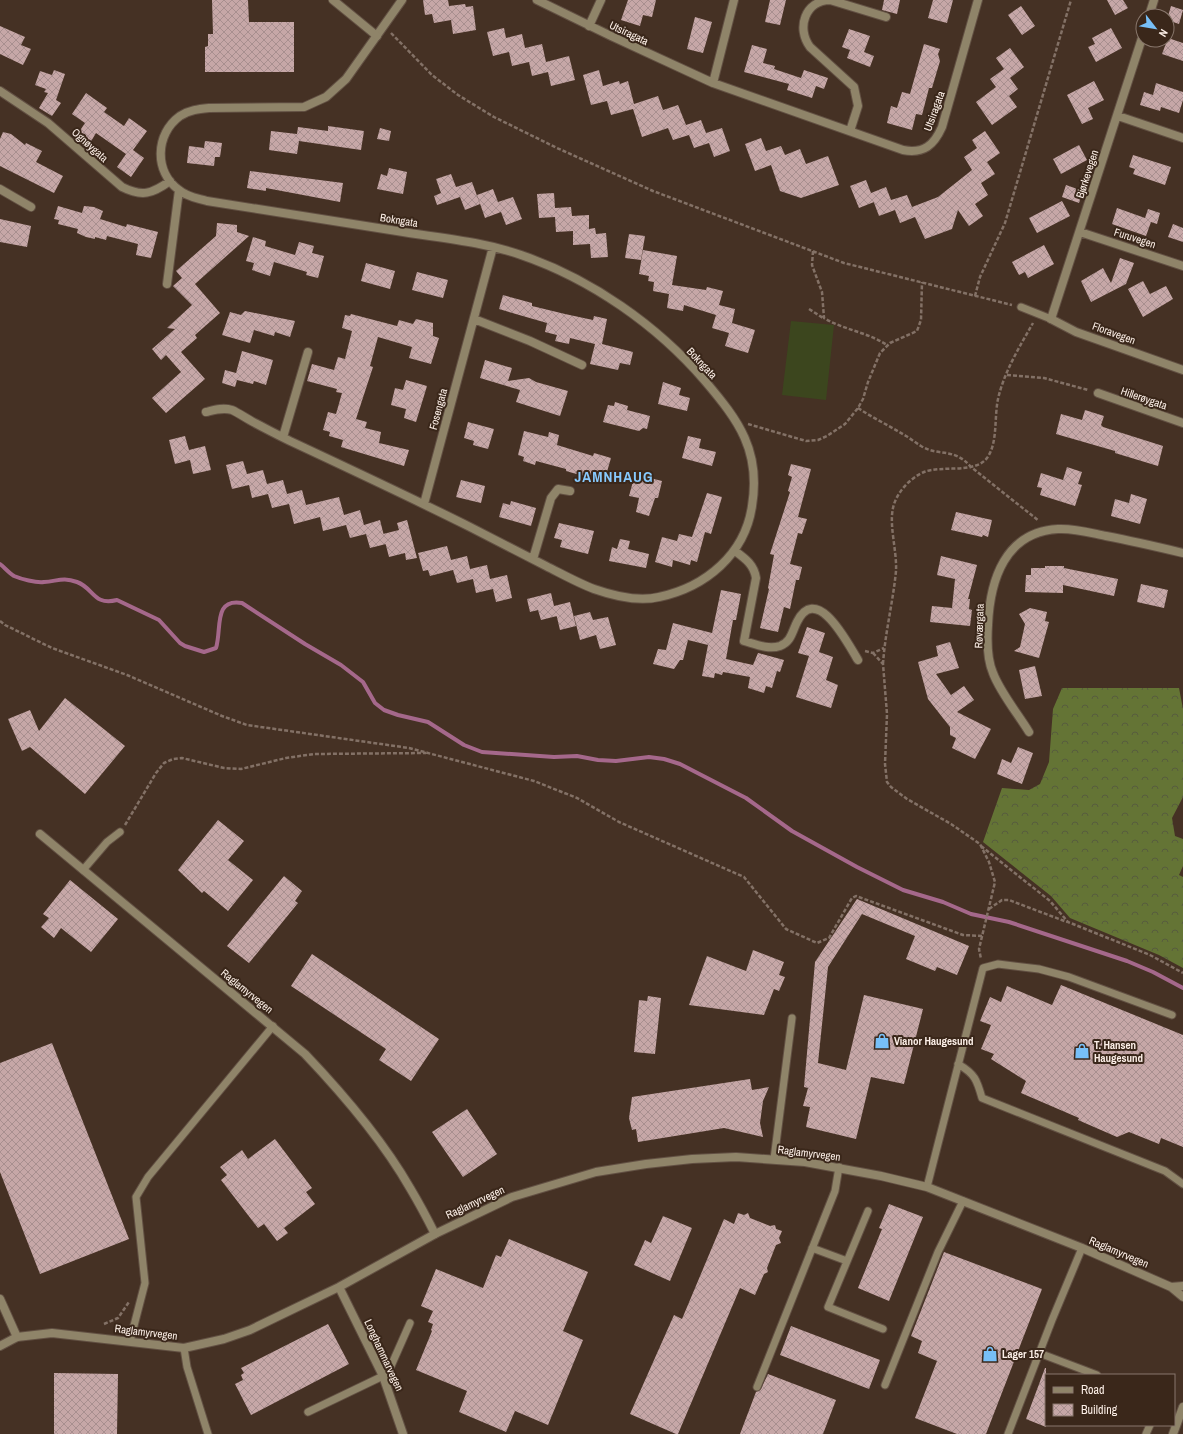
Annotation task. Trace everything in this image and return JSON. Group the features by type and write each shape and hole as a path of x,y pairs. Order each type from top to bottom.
{"street":[{"path":"333,0 377,36 402,0"},
{"name":"Utsiragata","path":"538,0 589,26 713,83 909,151 919,151 930,145 938,137 978,0"},
{"path":"589,26 601,0"},
{"path":"713,83 734,0"},
{"path":"850,131 858,106 854,87 810,47 805,40 802,31 804,21 814,4 822,0 830,0 886,17"},
{"name":"Bokngata","path":"206,412 216,409 233,410 284,437 424,504 593,589 621,597 656,598 685,589 704,578 723,564 735,551 744,533 751,512 755,483 749,446 732,414 699,374 658,333 620,305 569,276 521,255 493,247 464,240 207,201 192,197 179,190 170,181 163,170 160,156 162,141 169,127 180,116 195,109 304,107 326,98 346,79 377,36"},
{"name":"Bjørkevegen","path":"1051,319 1139,48"},
{"name":"Ognøygata","path":"0,91 48,123 122,187 135,193 147,193 159,189 170,181"},
{"path":"1118,116 1183,138"},
{"path":"0,189 31,207"},
{"path":"167,284 179,190"},
{"name":"Furuvegen","path":"1080,232 1183,266"},
{"name":"Fosengata","path":"424,504 493,247"},
{"path":"474,319 530,341 582,365"},
{"name":"Floravegen","path":"1051,319 1076,332 1183,370"},
{"path":"284,437 308,352"},
{"name":"Hillerøygata","path":"1098,393 1183,423"},
{"path":"534,559 551,498 558,489 570,490"},
{"name":"Røværgata","path":"1029,732 999,686 992,672 987,635 989,604 996,574 1007,555 1022,541 1040,532 1051,530 1078,530 1183,553"},
{"path":"735,551 752,565 756,578 744,641 767,647 781,646 792,635 797,621 802,615 813,609 819,610 830,617 858,660"},
{"name":"Raglamyrvegen","path":"40,834 305,1054 341,1092 376,1138 410,1187 435,1234"},
{"name":"Raglamyrvegen","path":"0,1346 17,1337 52,1333 184,1348 224,1340 250,1330 339,1287 435,1234 512,1197 596,1172 646,1164 692,1159 736,1157 774,1159 840,1167 927,1187 1082,1248 1171,1287 1183,1298"},
{"name":"Raglamyrvegen","path":"1171,1287 1183,1286"},
{"name":"Longhammarvegen","path":"339,1287 383,1376 403,1434"},
{"path":"0,1299 17,1337"},
{"path":"1173,1434 1183,1407"}],"lane":[{"name":"Floravegen","path":"1021,307 1051,319"},
{"path":"83,870 107,842 120,832"},
{"path":"927,1187 983,968 998,964 1039,969 1070,977 1172,1015"},
{"path":"774,1159 792,1018"},
{"path":"130,1341 145,1283 136,1197 148,1177 273,1026"},
{"path":"958,1064 967,1069 977,1079 982,1098 1166,1171 1183,1184"},
{"path":"757,1387 835,1191 840,1167"},
{"path":"885,1385 938,1252 963,1201"},
{"path":"868,1211 828,1307 883,1329"},
{"path":"812,1248 847,1262"},
{"path":"1008,1434 1082,1248"},
{"path":"308,1412 383,1376 391,1366 410,1323"},
{"path":"184,1348 187,1367 208,1434"},
{"path":"1039,1353 1094,1374"}],"path":[{"path":"975,296 980,277 1005,223 1071,0"},
{"path":"384,27 400,40 432,75 458,95 494,117 557,148 654,191 844,263 1021,307"},
{"path":"813,251 812,265 822,292 824,318"},
{"path":"737,424 752,424 795,439 814,441 827,436 838,429 858,408 863,399 876,360 887,345 917,331 921,320 922,282"},
{"path":"809,309 839,327 874,337 887,345"},
{"path":"1039,314 1020,345 1006,376 998,399 989,454 980,465 971,467 945,468 923,472 913,478 897,496 893,507 892,516 896,570 884,648 883,664 887,714 885,764 887,782 891,787 907,799 951,824 980,844 1050,901 1068,922"},
{"path":"1006,376 1044,378 1098,393"},
{"path":"858,408 877,421 908,436 922,447 958,456 964,459 971,467 1051,530"},
{"path":"0,621 5,625 52,648 127,675 222,716 247,725 409,748 534,781 577,798 619,822 744,877 786,929 817,943 829,938 852,898 856,896 963,935 982,936"},
{"path":"850,646 873,653 883,664"},
{"path":"873,653 884,648"},
{"path":"120,832 156,773 164,763 173,759 182,758 224,768 241,769 286,758 314,754 428,754"},
{"path":"980,844 989,862 995,882 979,949 983,968"},
{"path":"989,909 1002,900 1009,900 1150,955 1183,973"},
{"path":"104,1324 118,1318 130,1300"}],"green space":[{"path":"791,321 834,325 826,400 782,395"},
{"path":"1062,688 1179,688 1183,709 1183,797 1172,818 1175,836 1183,839 1183,866 1179,875 1183,877 1183,968 1159,955 1070,918 1051,896 983,842 1002,788 1029,790 1040,784 1049,762 1053,709"}],"building":[{"path":"212,0 248,0 249,22 294,22 294,72 205,72 205,47 208,46 208,34 213,34"},
{"path":"423,0 448,0 449,6 465,4 466,7 473,6 476,30 453,34 451,20 434,23 432,14 425,15"},
{"path":"628,0 656,0 652,17 643,15 640,26 621,20"},
{"path":"770,0 786,0 780,25 765,22"},
{"path":"884,0 900,0 897,14 882,10"},
{"path":"933,0 953,0 947,23 928,18"},
{"path":"1107,0 1123,0 1128,8 1115,15"},
{"path":"1021,6 1035,26 1022,35 1008,15"},
{"path":"1171,6 1183,10 1179,24 1175,23 1175,8 1170,8"},
{"path":"695,17 712,22 703,53 687,49"},
{"path":"0,26 25,37 21,45 31,49 23,65 0,54"},
{"path":"504,28 506,38 522,34 525,48 542,44 546,62 569,56 575,80 551,86 548,72 532,76 529,62 512,66 509,52 493,56 487,32"},
{"path":"1111,28 1122,48 1096,62 1088,47 1095,44 1092,38"},
{"path":"849,29 870,36 864,52 874,56 870,67 847,58 850,50 842,47"},
{"path":"1175,40 1183,43 1183,61 1162,54 1164,48 1175,48"},
{"path":"924,44 940,49 938,54 940,61 932,88 929,88 922,115 916,114 912,130 887,123 891,106 897,108 902,92 910,94"},
{"path":"752,45 767,49 763,63 775,66 774,69 801,78 804,70 828,78 824,89 816,86 812,98 787,90 789,84 744,72"},
{"path":"1010,48 1024,67 1010,78 1018,89 1009,96 1017,107 992,125 976,102 996,87 990,79 1004,69 996,58"},
{"path":"54,70 65,74 56,100 61,103 52,116 39,108 48,93 44,92 46,89 35,85 40,71 52,75"},
{"path":"599,70 603,86 619,81 620,84 628,81 634,104 658,96 663,110 678,105 686,125 701,120 706,133 722,128 730,151 714,157 709,143 694,148 689,135 673,140 668,128 642,137 633,109 611,115 607,101 591,105 583,75"},
{"path":"1094,81 1104,100 1088,108 1093,119 1082,124 1067,95"},
{"path":"1156,83 1183,92 1183,100 1179,113 1161,107 1160,111 1140,105 1144,92 1153,95"},
{"path":"86,93 107,108 104,112 124,126 129,118 147,131 133,150 144,158 131,177 117,167 126,154 96,133 90,143 77,135 85,123 72,114"},
{"path":"328,126 364,131 361,150 299,141 297,154 269,150 271,131 297,134 298,127 328,131"},
{"path":"380,128 391,131 389,141 377,139"},
{"path":"985,131 1000,153 987,162 995,174 981,183 988,195 975,204 983,216 969,226 958,210 952,229 925,239 915,217 900,223 895,210 879,216 874,202 859,208 850,186 866,180 871,193 886,187 891,200 907,195 912,207 938,197 972,170 964,157 977,148 972,140"},
{"path":"3,132 11,134 25,145 26,143 42,151 36,162 63,176 54,193 0,166 0,139"},
{"path":"761,138 766,151 781,146 785,155 800,149 806,164 828,156 839,185 801,198 780,191 771,165 755,171 745,144"},
{"path":"205,141 222,143 220,157 215,157 214,166 187,163 189,146 204,148"},
{"path":"1079,145 1087,160 1061,174 1053,159"},
{"path":"1133,155 1171,167 1165,185 1133,174 1135,169 1129,167"},
{"path":"389,168 407,172 403,194 377,189 381,174 387,176"},
{"path":"250,171 343,183 340,202 266,188 266,191 247,188"},
{"path":"451,174 456,187 472,182 480,204 465,210 460,197 437,205 434,196 441,193 436,179"},
{"path":"1066,185 1083,191 1079,203 1062,197"},
{"path":"493,189 498,202 513,197 522,219 506,225 501,212 485,218 477,195"},
{"path":"554,193 555,208 571,207 572,216 589,215 589,229 595,228 596,234 606,233 608,257 591,258 590,244 573,245 573,231 556,232 555,217 539,218 537,194"},
{"path":"1062,201 1070,216 1037,233 1029,218"},
{"path":"58,206 82,213 84,206 94,207 103,211 100,219 126,227 127,224 158,232 151,258 136,255 138,244 107,236 106,240 95,237 95,239 86,237 77,233 78,229 58,224 59,220 54,219"},
{"path":"1117,208 1145,218 1148,209 1160,213 1157,224 1151,222 1146,236 1112,224"},
{"path":"0,219 31,226 27,247 0,242"},
{"path":"217,223 237,225 237,232 249,236 195,284 220,313 195,335 197,338 181,352 205,379 166,413 152,398 181,372 166,355 161,360 152,349 175,329 167,328 192,305 173,286 182,278 176,271 216,236"},
{"path":"1173,224 1183,228 1183,242 1168,237"},
{"path":"629,234 645,236 641,260 625,258"},
{"path":"253,237 266,241 265,246 295,255 299,242 314,246 312,253 324,256 318,278 306,275 307,272 274,262 270,276 252,270 254,263 246,261"},
{"path":"1044,245 1054,264 1028,278 1025,272 1019,275 1012,262"},
{"path":"643,250 677,256 672,285 706,290 707,287 723,291 719,305 735,309 732,323 755,330 748,353 725,346 729,333 712,328 716,315 684,305 683,311 667,308 669,294 653,291 654,282 648,281 649,276 639,274"},
{"path":"1120,258 1134,263 1126,284 1091,302 1081,281 1103,268 1111,283"},
{"path":"366,263 395,271 390,289 361,281"},
{"path":"417,272 448,280 443,298 412,290"},
{"path":"1143,281 1150,294 1166,286 1173,299 1143,317 1128,289"},
{"path":"503,295 532,303 532,306 565,314 593,320 594,316 607,319 602,344 633,352 630,365 620,363 618,370 590,364 595,344 570,338 569,344 555,341 557,335 545,332 547,323 499,309"},
{"path":"245,311 295,321 290,337 275,332 274,336 254,330 250,343 222,335 230,312 241,315"},
{"path":"351,314 397,326 399,320 413,324 416,319 433,323 433,336 439,338 431,364 409,358 412,347 378,337 370,366 373,367 356,419 367,422 365,428 381,432 379,443 409,450 404,466 341,447 343,440 329,436 330,432 323,430 328,412 336,414 342,393 336,392 337,389 307,381 312,364 334,370 338,357 345,359 352,331 342,328 345,315 350,316"},
{"path":"242,351 273,360 266,385 254,381 253,384 237,380 235,387 222,383 225,370 236,373"},
{"path":"485,360 512,368 508,381 529,378 536,382 568,391 560,416 516,402 520,390 480,378"},
{"path":"406,380 427,386 416,422 404,418 406,409 391,405 395,388 403,390"},
{"path":"663,382 681,388 679,395 690,398 687,411 658,404"},
{"path":"615,402 628,406 627,410 650,416 647,429 643,428 639,431 603,422 608,405 614,406"},
{"path":"1085,410 1104,416 1101,425 1103,427 1163,446 1158,466 1115,453 1115,451 1056,434 1061,414 1082,420"},
{"path":"468,422 494,429 488,449 473,445 474,441 464,438"},
{"path":"524,431 548,437 549,432 559,435 557,445 593,456 594,453 611,458 604,482 566,471 566,469 536,461 535,465 523,461 524,457 518,455"},
{"path":"185,436 189,450 205,446 211,470 193,474 190,460 175,464 169,440"},
{"path":"688,436 701,439 699,448 716,452 712,466 682,458"},
{"path":"243,461 247,474 263,470 267,484 283,480 287,494 302,490 306,505 339,497 344,515 360,510 364,525 380,520 386,544 370,548 366,534 350,538 346,525 323,531 320,517 294,524 289,504 272,508 268,494 252,498 249,485 232,489 226,465"},
{"path":"791,464 811,469 798,517 807,519 802,534 798,533 790,564 802,567 799,580 796,580 790,609 784,607 778,632 760,628 769,589 774,555 770,554 790,492 788,491 792,477 788,475"},
{"path":"1067,467 1082,472 1078,484 1082,485 1075,506 1040,495 1042,488 1037,487 1041,473 1063,480"},
{"path":"635,474 662,481 658,498 655,498 649,516 636,512 639,498 629,496"},
{"path":"461,480 485,486 481,503 456,497"},
{"path":"707,493 722,497 711,534 705,532 697,562 691,560 690,565 673,560 672,567 655,562 662,537 677,541 679,534 692,537"},
{"path":"1131,494 1147,499 1140,524 1111,516 1115,499 1129,503"},
{"path":"511,501 536,508 531,526 499,517 503,503 510,505"},
{"path":"956,512 992,520 988,537 951,530"},
{"path":"407,520 417,558 406,560 405,553 389,557 383,534 399,530 397,523"},
{"path":"559,523 594,531 588,554 560,547 562,540 554,538"},
{"path":"620,539 630,541 628,549 649,554 646,568 609,561 612,547 617,549"},
{"path":"447,546 451,560 467,556 470,569 487,565 490,579 507,575 512,598 496,602 493,589 476,593 473,579 457,583 453,570 430,576 428,570 423,571 418,553"},
{"path":"941,556 977,565 968,599 970,599 969,609 972,610 970,626 930,622 932,606 952,608 955,579 937,575"},
{"path":"1045,566 1064,566 1064,568 1118,579 1114,596 1063,585 1063,593 1025,592 1026,575 1031,575 1031,568 1045,568"},
{"path":"1141,584 1168,590 1164,608 1137,602"},
{"path":"721,590 741,594 736,620 733,620 726,659 753,665 758,653 784,660 780,672 777,671 772,688 766,686 764,693 748,688 750,677 723,672 722,675 715,673 714,678 702,676 708,645 688,640 683,660 680,660 674,669 653,664 658,649 666,650 673,623 712,633"},
{"path":"551,593 554,606 570,602 576,626 560,630 557,616 541,620 538,610 530,612 527,599"},
{"path":"1030,608 1047,612 1045,621 1049,622 1039,658 1014,651 1020,647 1025,624 1019,614"},
{"path":"590,612 593,620 608,617 616,645 600,649 596,635 580,640 574,616"},
{"path":"807,627 825,633 819,652 833,657 826,680 838,685 831,708 796,697 809,656 798,653"},
{"path":"950,642 959,668 936,674 951,695 964,686 974,700 957,712 991,729 975,759 952,748 956,738 950,735 950,727 928,699 918,662 938,656 936,646"},
{"path":"1035,666 1042,696 1025,699 1019,670"},
{"path":"65,698 125,746 85,794 30,747 22,751 8,719 30,710 39,731"},
{"path":"1018,747 1033,753 1022,784 997,774 1002,759 1011,763"},
{"path":"218,820 244,841 228,860 253,880 228,911 204,891 202,893 178,870"},
{"path":"284,876 302,891 295,901 298,903 249,963 227,946"},
{"path":"70,880 118,919 91,952 61,928 54,938 41,927 49,918 43,914"},
{"path":"857,899 969,946 957,975 937,967 935,971 906,959 915,936 862,914 828,967 818,1063 846,1070 864,995 923,1009 904,1084 871,1077 856,1139 806,1127 810,1107 803,1106 808,1088 804,1087 815,962"},
{"path":"753,950 784,962 779,975 785,977 779,991 774,989 764,1015 689,1005 707,956 746,971"},
{"path":"312,954 439,1039 411,1081 379,1060 386,1049 291,986"},
{"path":"1061,985 1183,1035 1183,1147 1161,1138 1159,1144 1129,1132 1117,1137 1078,1120 1079,1118 1021,1093 1026,1081 991,1059 994,1054 981,1049 991,1025 980,1021 990,997 1001,1002 1007,986 1052,1005"},
{"path":"648,996 661,998 655,1054 634,1052 639,1000 647,1001"},
{"path":"52,1043 129,1239 40,1274 0,1172 0,1063"},
{"path":"750,1079 752,1090 769,1087 763,1101 760,1123 763,1137 724,1128 638,1142 636,1129 632,1130 629,1118 632,1097"},
{"path":"467,1109 497,1154 463,1177 432,1132"},
{"path":"275,1139 312,1188 306,1192 315,1204 284,1228 288,1233 277,1241 264,1224 258,1228 221,1180 227,1175 220,1167 242,1150 248,1159"},
{"path":"889,1204 923,1217 889,1301 858,1288 882,1229 879,1228"},
{"path":"738,1213 744,1215 748,1213 750,1218 770,1226 775,1225 776,1229 782,1231 779,1238 781,1243 776,1245 767,1268 768,1272 764,1274 755,1295 740,1288 678,1434 676,1434 630,1414 674,1315 682,1319 724,1219 734,1224"},
{"path":"663,1216 692,1228 670,1281 634,1265 645,1240 651,1243"},
{"path":"509,1239 588,1272 563,1331 583,1340 548,1425 515,1411 506,1432 459,1412 467,1391 416,1370 432,1331 433,1324 428,1322 433,1311 421,1306 436,1269 483,1288 496,1255 501,1257"},
{"path":"944,1252 1042,1289 986,1434 957,1434 915,1418 937,1361 918,1353 922,1341 911,1336"},
{"path":"328,1324 349,1364 251,1415 235,1384 243,1380 241,1375 244,1373 241,1368"},
{"path":"791,1326 880,1360 869,1389 780,1355"},
{"path":"1045,1368 1046,1368 1046,1427 1026,1419"},
{"path":"54,1373 118,1374 117,1434 54,1434"},
{"path":"768,1374 836,1400 823,1434 740,1434 756,1392 761,1389"}],"waterway":[{"path":"0,564 14,576 29,580 41,582 64,580 77,582 87,588 98,599 103,601 117,600 159,620 180,643 204,652 216,648 220,616 223,610 227,605 242,603 305,644 341,665 363,682 375,703 384,710 428,722 464,745 482,752 554,757 577,756 598,760 616,761 649,757 664,759 680,764 746,798 792,831 857,867 903,890 943,902 971,914 1009,922 1127,961 1153,972 1183,988"}],"place":[{"name":"Vianor Haugesund","path":"882,1041"},
{"name":"T. Hansen Haugesund","path":"1082,1051"},
{"name":"Lager 157","path":"990,1354"}],"district":[{"name":"JAMNHAUG","path":"614,477"}]}
